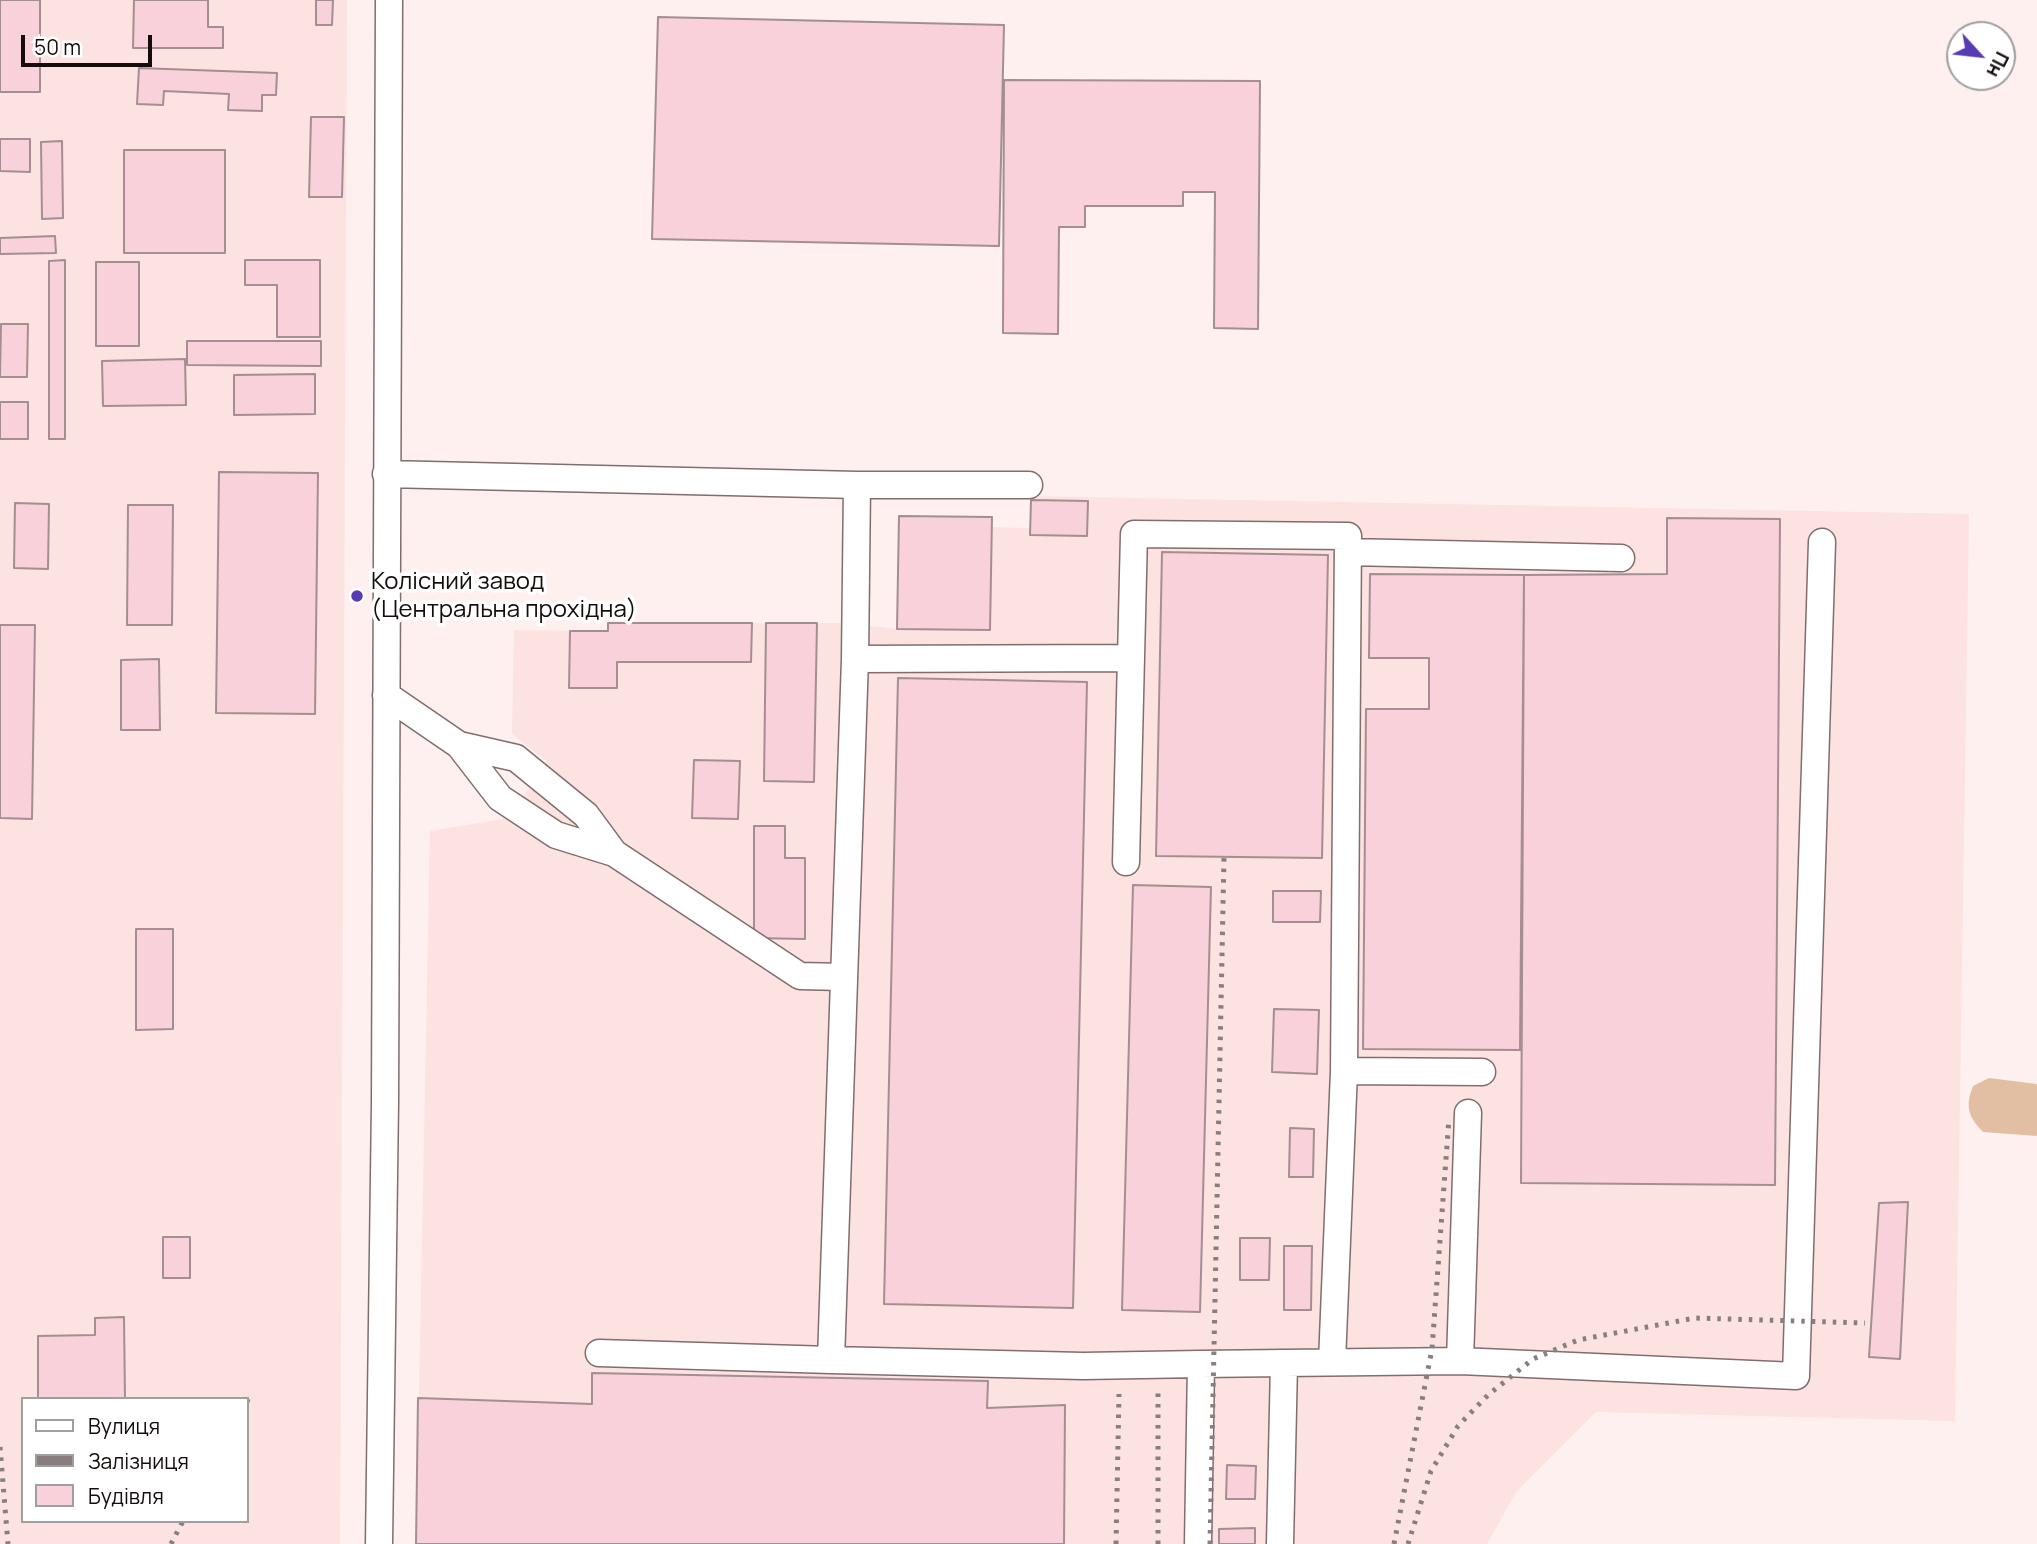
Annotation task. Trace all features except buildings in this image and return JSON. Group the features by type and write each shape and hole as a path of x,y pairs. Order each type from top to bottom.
{"street":[{"path":"379,1544 389,0"},
{"path":"386,474 857,485 1029,485"},
{"path":"831,1360 855,659 857,485"},
{"path":"1126,862 1134,534 1348,536 1344,1071 1332,1362"},
{"path":"599,1353 1083,1366 1460,1362 1796,1376 1822,542"},
{"path":"1348,552 1620,558"},
{"path":"855,659 1131,658"},
{"path":"386,695 459,745 500,799 556,835 614,853 800,976 844,976"},
{"path":"459,745 516,758 586,815 614,853"},
{"path":"1344,1071 1482,1072"},
{"path":"1460,1362 1468,1113"},
{"path":"1280,1544 1284,1363"},
{"path":"1198,1544 1201,1364"}],"shaded area":[{"path":"0,0 347,0 340,1544 0,1544"},
{"path":"1031,496 1969,514 1955,1421 1596,1412 1517,1491 1487,1544 416,1544 430,831 509,818 547,761 512,734 514,630 608,631 608,623 847,623 897,629 899,516 992,517 992,527 1030,528"},
{"path":"1989,1078 2037,1084 2037,1136 1983,1132 1978,1127 1969,1111 1971,1093 1973,1086"}],"railway":[{"path":"1210,1544 1224,857"},
{"path":"1394,1544 1432,1349 1449,1118"},
{"path":"1408,1544 1431,1471 1458,1426 1488,1395 1533,1359 1578,1340 1695,1318 1865,1323"},
{"path":"1158,1391 1158,1544"},
{"path":"1116,1544 1119,1394"},
{"path":"0,1447 8,1544"},
{"path":"171,1544 182,1523"}],"place":[{"name":"Колісний завод (Центральна прохідна)","path":"357,596"}]}
